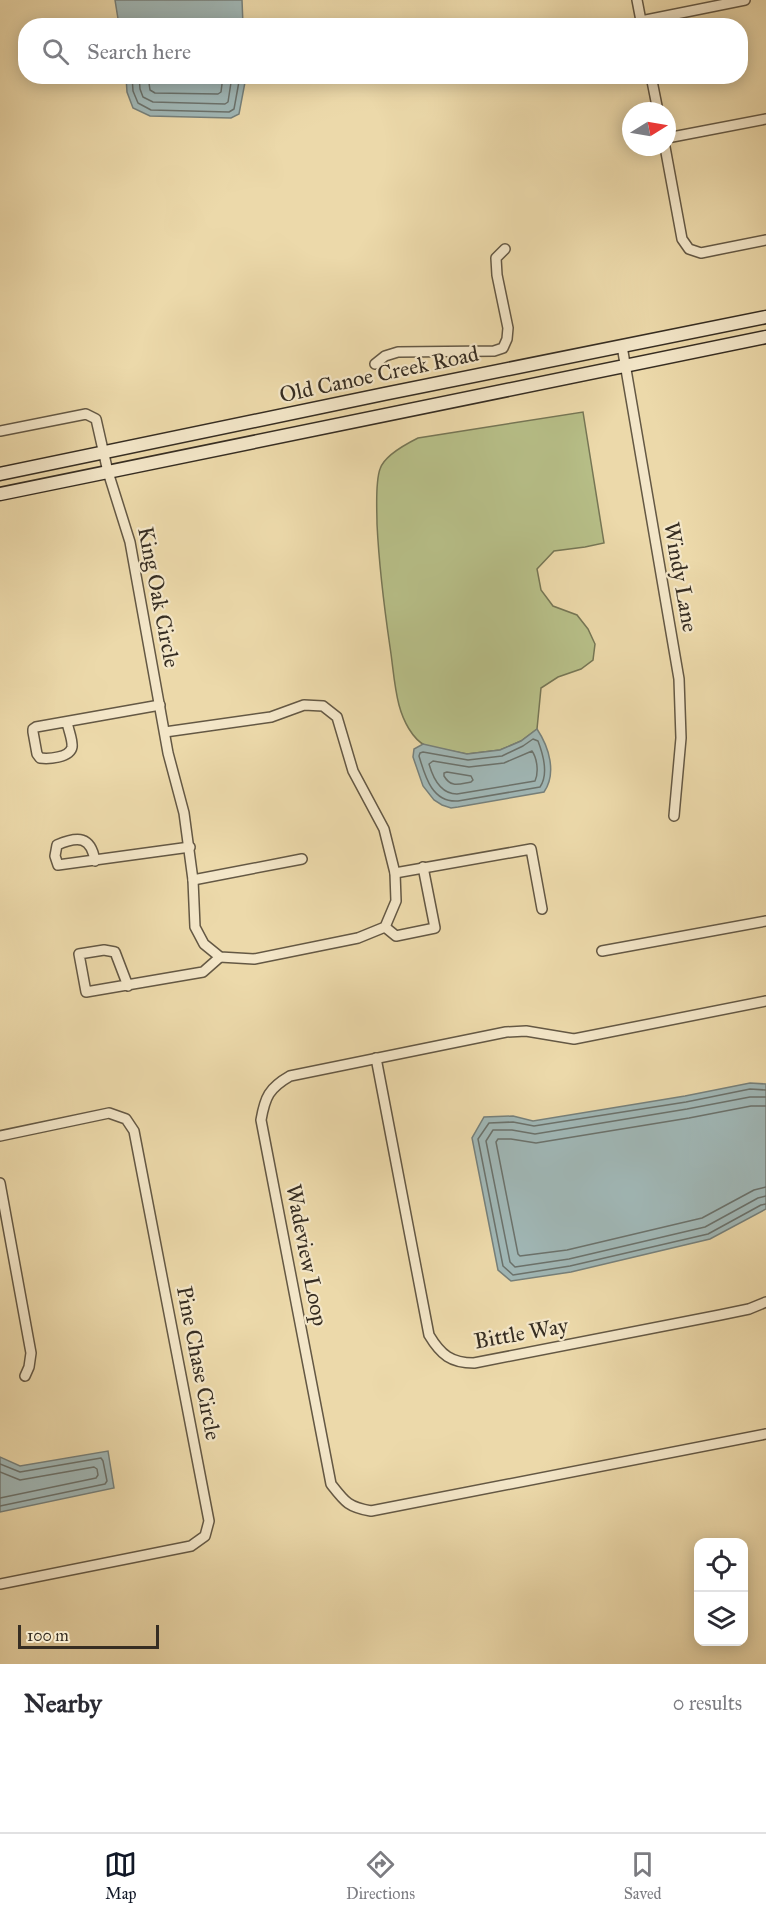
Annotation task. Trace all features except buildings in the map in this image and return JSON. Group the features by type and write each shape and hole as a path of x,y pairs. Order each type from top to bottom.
{"main road":[{"name":"Old Canoe Creek Road","path":"0,474 766,317"},
{"name":"Old Canoe Creek Road","path":"0,494 766,337"}],"street":[{"path":"637,0 640,18"},
{"path":"664,18 745,0"},
{"path":"653,84 656,102"},
{"path":"676,136 766,119"},
{"path":"667,156 682,239 689,249 701,253 766,240"},
{"path":"375,364 385,356 398,352 494,351 502,348 507,339 508,328 497,275 496,258 505,249"},
{"name":"Windy Lane","path":"622,346 679,679 681,738 674,816"},
{"name":"King Oak Circle","path":"0,431 86,414 96,419 108,472 130,542 168,753 184,813 190,847 195,927 204,945 220,957"},
{"path":"67,722 72,747 69,752 66,755 40,758 37,754 33,729 67,722 160,705"},
{"path":"128,986 115,952 104,950 79,954 86,992 128,986 203,972 220,957 254,958 358,938 385,927 396,901 395,873 384,828 353,771 337,717 323,706 304,705 271,717 165,732"},
{"path":"95,861 94,853 88,843 80,839 69,840 57,845 55,856 58,866 95,861 190,847"},
{"path":"395,873 531,849 542,909"},
{"path":"193,880 302,860"},
{"path":"385,927 396,936 435,928 423,867"},
{"path":"602,951 766,921"},
{"name":"Wadeview Loop","path":"766,1001 574,1039 526,1031 506,1032 290,1076 276,1084 264,1101 261,1120 331,1484 344,1500 355,1508 371,1511 766,1434"},
{"name":"Bittle Way","path":"376,1058 429,1335 436,1347 446,1356 460,1363 474,1363 720,1315 748,1309 766,1302"},
{"name":"Pine Chase Circle","path":"0,1136 109,1113 126,1119 134,1131 209,1521 205,1536 191,1546 0,1584"},
{"path":"0,1183 31,1353 25,1376"}],"green space":[{"path":"583,412 604,543 554,551 537,569 541,590 553,606 577,615 588,629 595,644 593,660 581,669 558,677 541,688 537,729 521,741 500,750 467,754 426,746 416,739 406,723 396,691 378,539 377,481 382,464 402,447 418,438"}],"water":[{"path":"115,0 242,0 243,18 118,18"},
{"path":"126,84 245,84 239,114 231,118 150,116 133,108"},
{"path":"537,729 548,752 551,768 548,785 544,792 451,808 434,800 423,786 413,757 414,749 423,744 467,754 500,750 521,741"},
{"path":"750,1083 766,1084 766,1209 710,1239 571,1272 511,1281 498,1270 472,1138 484,1117 513,1116 533,1121"},
{"path":"108,1451 114,1488 0,1512 0,1457 20,1466"}]}
